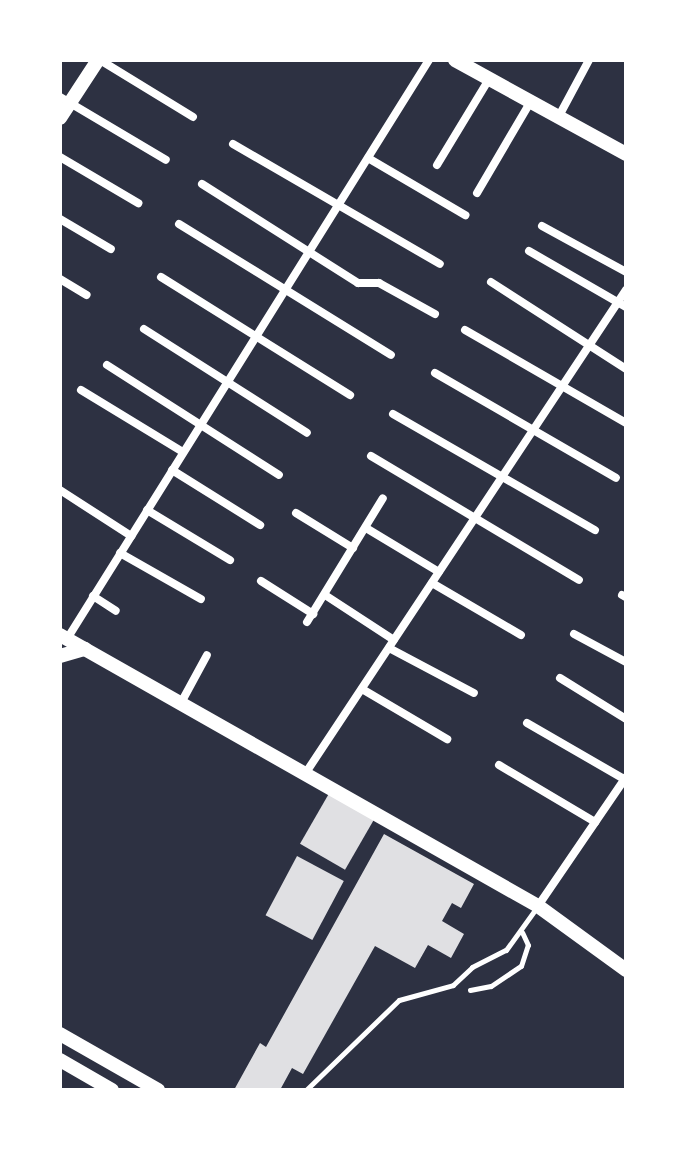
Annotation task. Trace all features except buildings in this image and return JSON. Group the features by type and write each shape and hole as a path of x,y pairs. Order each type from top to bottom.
{"street":[{"path":"60,118 65,100 99,60 193,117"},
{"path":"429,60 93,596 63,637 182,701 538,906 626,970"},
{"path":"455,60 626,154"},
{"path":"559,116 589,60"},
{"path":"437,165 489,79"},
{"path":"65,100 166,160"},
{"path":"477,193 531,101"},
{"path":"233,144 440,264"},
{"path":"60,157 138,203"},
{"path":"368,158 465,215"},
{"path":"202,184 358,283 379,283 435,314"},
{"path":"60,219 111,249"},
{"path":"179,224 391,355"},
{"path":"542,226 626,272"},
{"path":"529,251 622,305"},
{"path":"161,277 350,395"},
{"path":"60,279 87,295"},
{"path":"491,282 626,369"},
{"path":"305,774 588,347 622,305 626,290"},
{"path":"144,329 307,433"},
{"path":"465,330 626,423"},
{"path":"107,365 279,475"},
{"path":"435,373 531,433 616,478"},
{"path":"81,390 183,452"},
{"path":"393,414 595,530"},
{"path":"371,456 579,580"},
{"path":"172,470 260,525"},
{"path":"60,490 131,536"},
{"path":"261,581 310,618 383,498"},
{"path":"147,510 230,560"},
{"path":"296,513 353,548"},
{"path":"366,528 439,572"},
{"path":"120,553 201,599"},
{"path":"432,583 521,635"},
{"path":"325,595 391,644 474,693"},
{"path":"93,596 116,611"},
{"path":"574,634 626,662"},
{"path":"60,656 85,649"},
{"path":"182,701 207,655"},
{"path":"560,678 626,719"},
{"path":"362,689 447,739"},
{"path":"527,723 625,778 538,906"},
{"path":"499,765 595,822"},
{"path":"60,1034 158,1090"},
{"path":"60,1060 112,1090"}],"lane":[{"path":"306,1090 399,1000 453,985 522,932 538,906"},
{"path":"470,990 499,983 521,966 528,945 522,932"}]}
